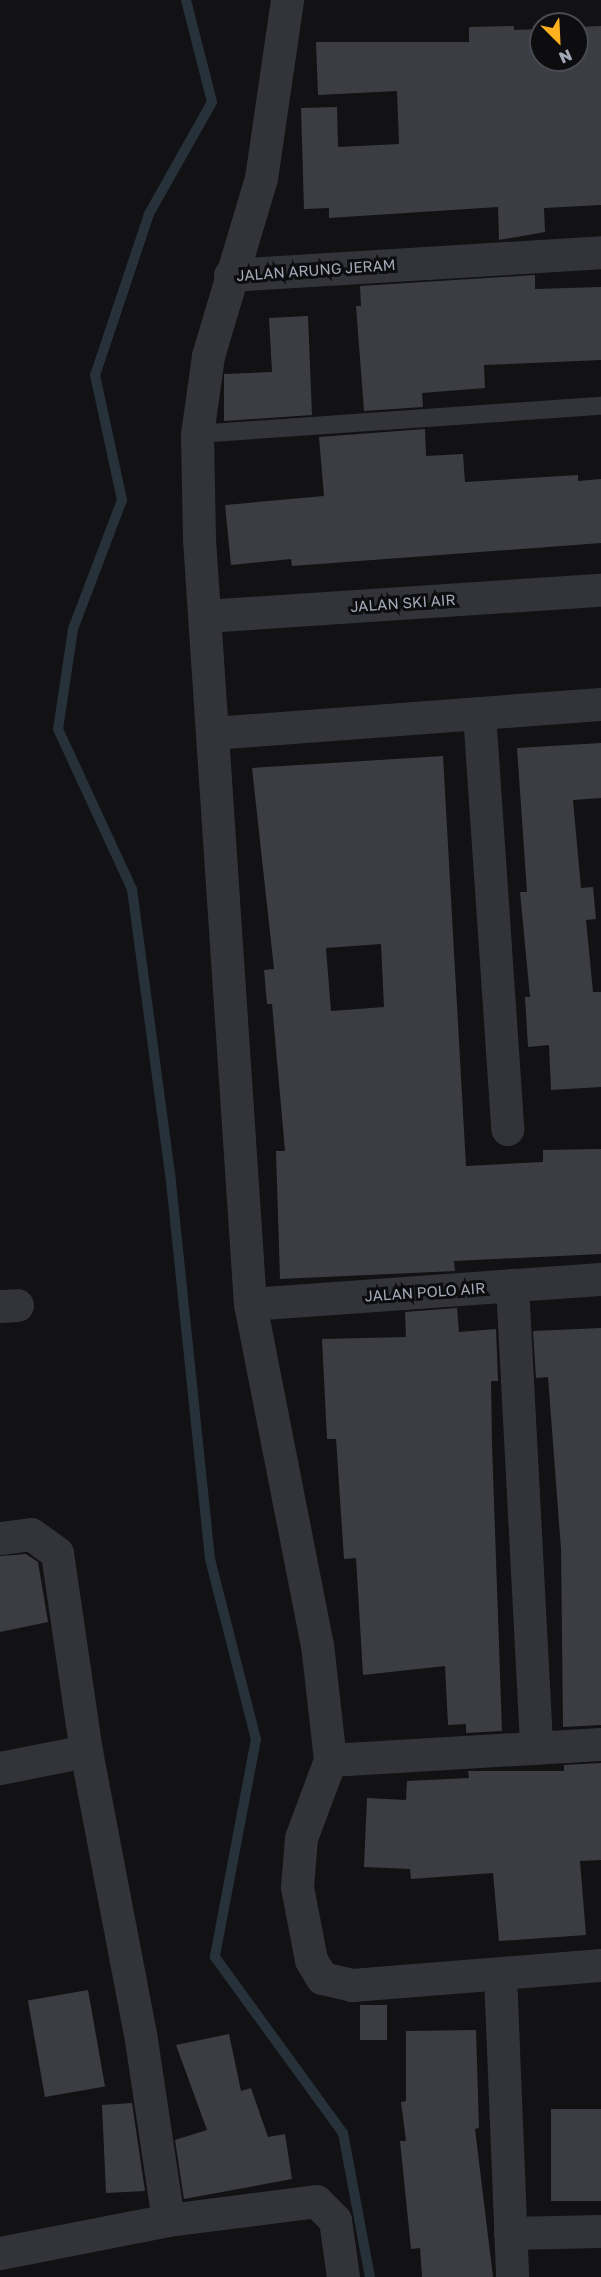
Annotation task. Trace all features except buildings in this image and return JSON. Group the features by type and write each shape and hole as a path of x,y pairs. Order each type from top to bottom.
{"street":[{"path":"230,275 261,178 286,0"},
{"name":"JALAN ARUNG JERAM","path":"330,1760 317,1644 250,1304 205,616 197,434 208,356 230,275 601,252"},
{"name":"JALAN SKI AIR","path":"205,616 601,590"},
{"path":"213,733 601,704"},
{"path":"479,713 507,1129"},
{"name":"JALAN POLO AIR","path":"250,1304 601,1279"},
{"path":"512,1285 536,1747"},
{"path":"0,1538 31,1534 57,1553 86,1751 140,2033 168,2220"},
{"path":"601,1744 330,1760 301,1838 297,1887 311,1960 322,1978 352,1985 601,1965"},
{"path":"0,1768 86,1751"},
{"path":"500,1974 512,2277"},
{"path":"0,2253 168,2220 316,2200 335,2220 343,2277"},
{"path":"510,2233 601,2230"}],"lane":[{"path":"197,434 601,406"}],"waterway":[{"path":"186,0 212,102 149,214 95,375 122,500 73,629 58,729 132,889 170,1172 210,1559 256,1739 215,1957 343,2133 370,2277"}]}
